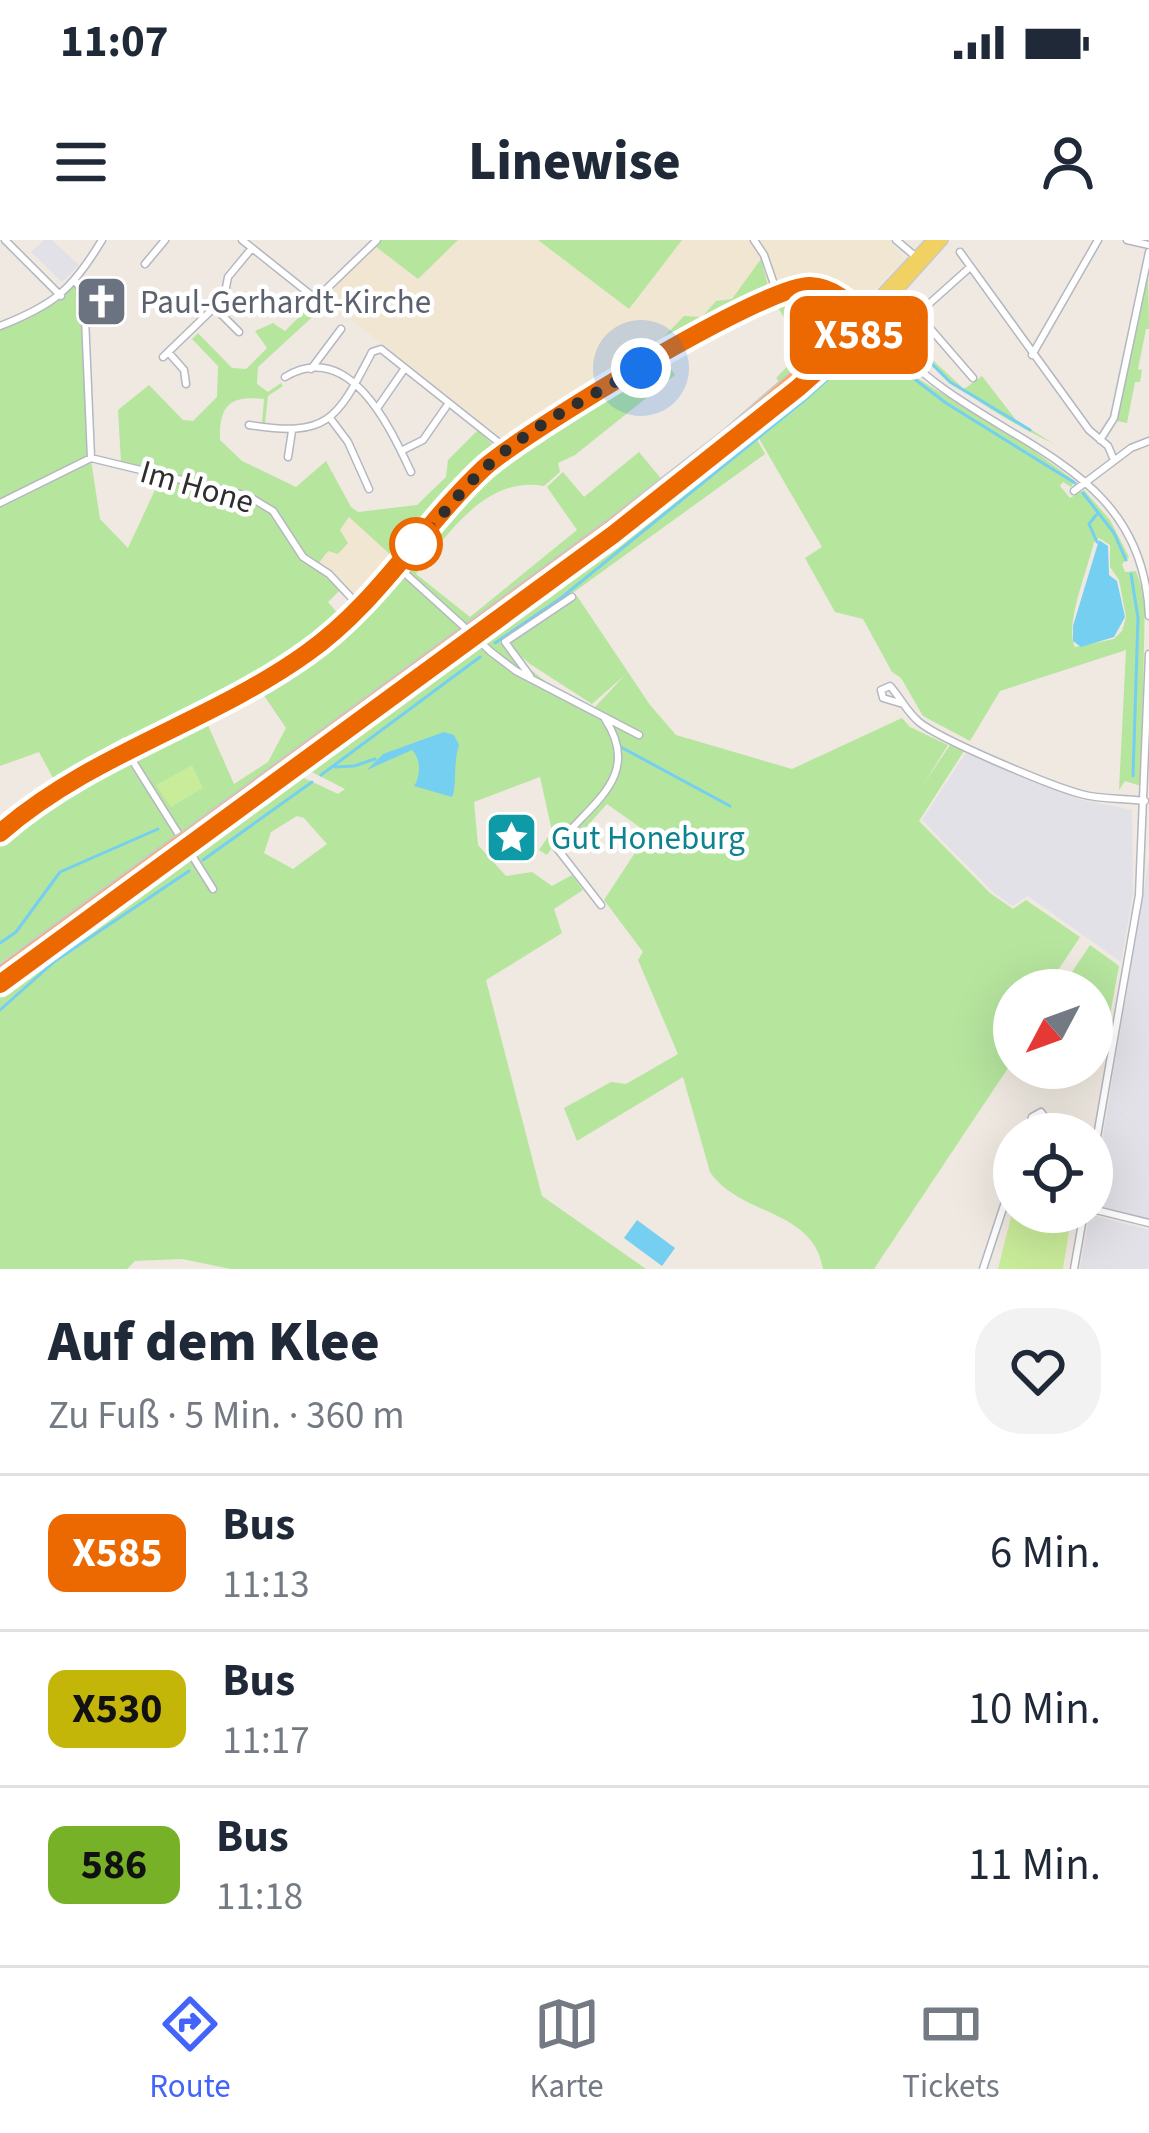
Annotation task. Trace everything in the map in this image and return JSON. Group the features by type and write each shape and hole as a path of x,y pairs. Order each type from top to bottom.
{"highway":[{"path":"0,972 288,768 709,449 852,334"},
{"path":"0,985 178,848"}],"main road":[{"path":"866,320 932,240"},
{"path":"852,334 943,240"}],"street":[{"path":"5,240 61,296"},
{"path":"0,326 61,296 76,282 102,240"},
{"path":"145,264 165,240"},
{"path":"242,240 317,297 377,240"},
{"path":"754,240 777,293"},
{"path":"896,240 918,258"},
{"path":"1032,355 1098,240"},
{"path":"1100,440 1114,418 1149,249 1127,240"},
{"path":"186,384 184,370 166,355 224,298 228,278 252,248"},
{"path":"959,252 1032,355 1112,451 1114,460"},
{"path":"968,268 921,311 922,319 973,378"},
{"path":"0,503 91,458 84,294 76,282"},
{"path":"0,833 56,792 268,679 318,646 507,449 570,407 777,293 809,286 842,296 944,389 1058,458 1087,481 1124,528 1148,580 1149,616"},
{"path":"214,308 239,332"},
{"path":"311,369 341,329"},
{"path":"249,425 292,431 330,418 375,348 507,449"},
{"path":"378,407 405,368"},
{"path":"285,377 311,369 356,383 378,407 411,472"},
{"path":"401,451 423,440 446,407"},
{"path":"330,418 348,442 369,489"},
{"path":"288,457 292,431"},
{"path":"1074,491 1114,460 1149,441"},
{"name":"Im Hone","path":"91,458 263,503 283,523 303,557 329,574 360,607"},
{"path":"397,566 491,652 532,680 639,735 626,737 618,746"},
{"path":"532,680 506,642 572,597"},
{"path":"1101,1113 1138,895 1147,802 1149,654"},
{"path":"903,704 927,728 1078,793 1147,802"},
{"path":"602,905 556,847 575,819 603,796 616,771 618,746 605,719"},
{"path":"127,752 213,889"},
{"path":"1113,1215 1149,1223"},
{"path":"983,1269 995,1233"},
{"path":"1074,1269 1083,1233"}],"shaded area":[{"path":"44,240 52,240 79,265 62,282 31,252"},
{"path":"381,240 889,240 904,259 872,292 858,297 833,280 813,277 775,287 504,440 323,297"},
{"path":"350,516 393,557 357,599 319,562"},
{"path":"967,751 1078,799 1132,810 1133,893 1121,962 1028,896 1013,906 994,893 922,820"},
{"path":"1149,859 1149,1219 1113,1210 1113,1113 1107,1113"},
{"path":"1113,1221 1149,1230 1149,1269 1080,1269 1086,1233 1113,1233"}],"green space":[{"path":"381,240 458,240 418,279 375,246"},
{"path":"538,240 682,240 629,309"},
{"path":"761,259 769,290 671,344 664,337 684,316 702,317 716,301 732,299"},
{"path":"1148,271 1149,329 1127,423 1117,421"},
{"path":"76,282 82,289 91,460 100,519 128,548 161,477 181,484 184,480 121,462 118,410 149,385 183,420 193,421 217,397 218,366 192,339 198,333 232,368 246,369 267,348 255,331 273,323 285,331 313,303 321,309 258,367 257,384 268,392 283,386 268,396 265,423 264,399 235,401 222,418 220,440 242,461 296,487 326,461 358,512 417,505 446,477 448,460 478,430 496,448 393,557 349,517 340,530 348,543 338,554 328,551 315,568 340,590 328,602 340,616 292,654 239,686 129,741 124,737 53,778 39,752 0,766 0,327 28,316"},
{"path":"811,295 843,311 843,328 779,382 776,378 803,350 776,304"},
{"path":"898,303 897,327 964,389 982,376 1016,420 1054,444 985,406 927,362 888,325"},
{"path":"871,341 909,373 1033,450 1075,481 1071,487 1063,482 1060,486 1070,498 1084,490 1110,520 1129,557 1122,564 1125,572 1136,571 1145,598 1141,786 1125,781 1119,790 1126,650 1000,691 970,741 923,716 863,619 835,612 805,558 822,547 754,430 856,347","holes":["1099,538 1110,545 1110,567 1119,580 1126,617 1122,631 1114,639 1075,647 1072,625 1094,542"]},
{"path":"666,362 675,375 575,455 558,463 560,472 544,486 504,490 470,511 416,574 470,617 577,530 547,487 563,472 584,497 639,452 663,481 182,833 135,757 207,723 234,784 268,762 286,728 261,691 324,652 509,456 546,428"},
{"path":"753,432 765,454 502,644 505,650 563,695 594,708 625,675 592,704 510,647 511,641 577,596 650,705 676,735 792,769 902,718 910,727 948,745 923,785 950,745 964,751 919,821 990,893 1013,909 1026,900 1080,937 1059,969 993,969 994,1089 874,1269 823,1269 817,1249 805,1234 739,1198 710,1172 683,1077 577,1141 564,1108 611,1082 626,1084 678,1054 638,960 643,952 604,900 648,833 607,804 581,833 567,825 547,855 539,850 552,831 540,777 474,802 478,845 506,876 532,872 552,886 572,875 583,890 554,909 562,933 486,980 542,1196 646,1269 231,1269 182,1259 135,1261 127,1269 0,1269 0,992 302,777 338,794 345,789 310,771 634,532","holes":["297,816 327,844 293,869 264,853 271,832"]},
{"path":"127,761 177,837 0,963 0,845 58,799"},
{"path":"192,765 203,788 171,807 156,785"},
{"path":"1090,945 1119,966 1113,998 1113,969 1074,969"},
{"path":"1007,1233 1069,1233 1063,1269 998,1269"}],"water":[{"path":"1099,540 1108,546 1109,575 1117,581 1125,617 1114,637 1081,647 1073,641 1073,626"},
{"path":"444,732 454,735 459,745 452,797 414,786 419,768 412,750 367,770 383,754"},
{"path":"637,1220 675,1248 662,1266 624,1238"}],"waterway":[{"path":"891,323 950,382 1030,430"},
{"path":"495,643 561,598 862,348 879,352 946,403 1075,483"},
{"path":"1083,493 1114,533 1126,560"},
{"path":"1097,514 1089,524 1097,542"},
{"path":"1131,574 1138,618 1133,776"},
{"path":"321,775 480,657"},
{"path":"617,745 730,806"},
{"path":"335,767 375,759"},
{"path":"203,860 312,782"},
{"path":"0,943 16,932 60,872 158,829"},
{"path":"0,1010 55,961 189,871"}],"bus line":[{"name":"X585","path":"0,833 90,772 260,684 318,646 360,607 483,470 536,427 570,407 794,288 827,289 842,296 870,324 798,388 614,534 0,984"}],"place":[{"name":"Paul-Gerhardt-Kirche","path":"101,302"},
{"name":"Gut Honeburg","path":"512,838"}],"route":[{"path":"416,544 507,449 536,427 641,368"}]}
